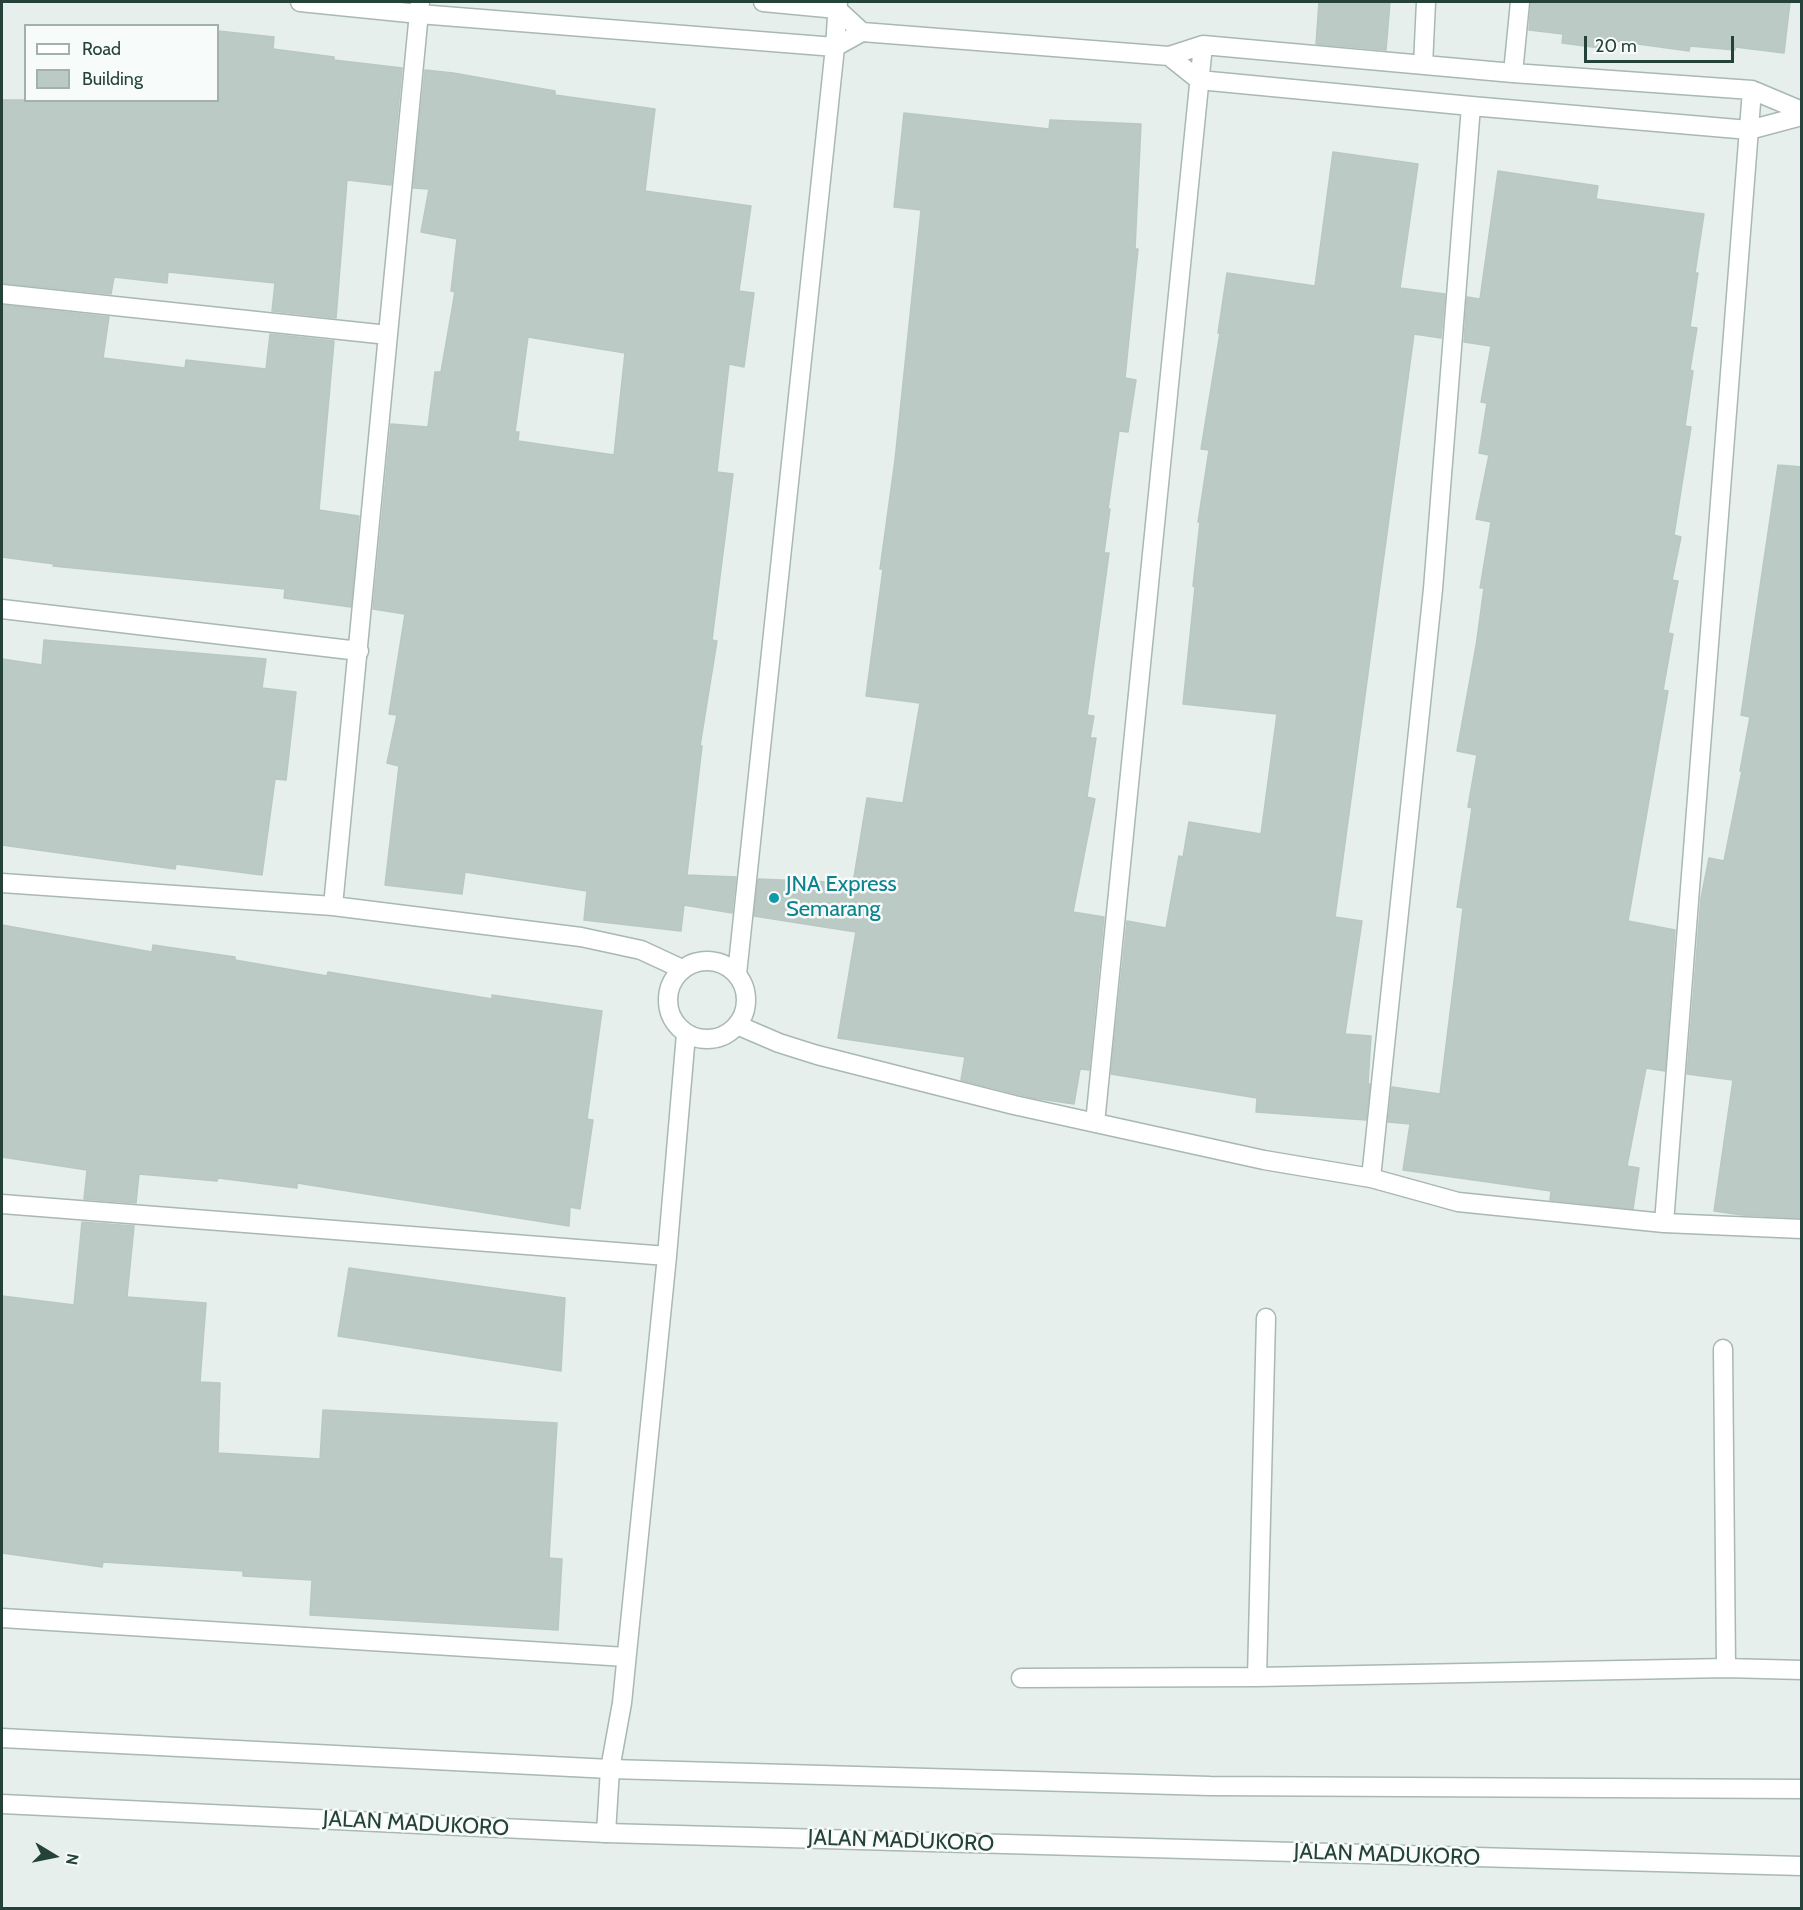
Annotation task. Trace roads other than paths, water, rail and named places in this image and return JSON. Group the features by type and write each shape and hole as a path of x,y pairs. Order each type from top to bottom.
{"street":[{"path":"300,2 419,8 835,47 862,32 1169,56 1203,45 1513,73 1752,90 1802,111"},
{"path":"763,2 838,5 862,32"},
{"path":"1423,65 1425,2"},
{"path":"1513,73 1520,2"},
{"path":"737,974 838,5"},
{"path":"333,906 419,8"},
{"path":"1095,1123 1203,45"},
{"path":"1169,56 1199,80 1471,106 1749,130 1802,116"},
{"path":"1664,1223 1752,90"},
{"path":"1371,1178 1433,589 1471,106"},
{"path":"2,294 388,335"},
{"path":"2,609 358,651"},
{"path":"2,883 333,906 581,937 641,950 682,969"},
{"path":"710,961 725,965 737,974 744,986 746,1000 744,1013 737,1025 726,1034 713,1040 699,1040 686,1034 673,1021 667,1003 670,984 682,969 696,962 710,961"},
{"path":"737,1025 779,1043 817,1055 1014,1105 1264,1160 1371,1178 1458,1202 1664,1223 1802,1229"},
{"path":"606,1833 610,1769 622,1703 667,1256 686,1034"},
{"path":"2,1204 667,1256"},
{"path":"1257,1677 1266,1318"},
{"path":"1723,1349 1726,1668"},
{"path":"2,1618 626,1657"},
{"path":"1021,1678 1257,1677 1726,1668 1802,1670"},
{"path":"2,1738 610,1769 1210,1786 1802,1789"},
{"name":"JALAN MADUKORO","path":"2,1804 606,1833 1802,1866"}],"place":[{"name":"JNA Express Semarang","path":"774,898"}]}
